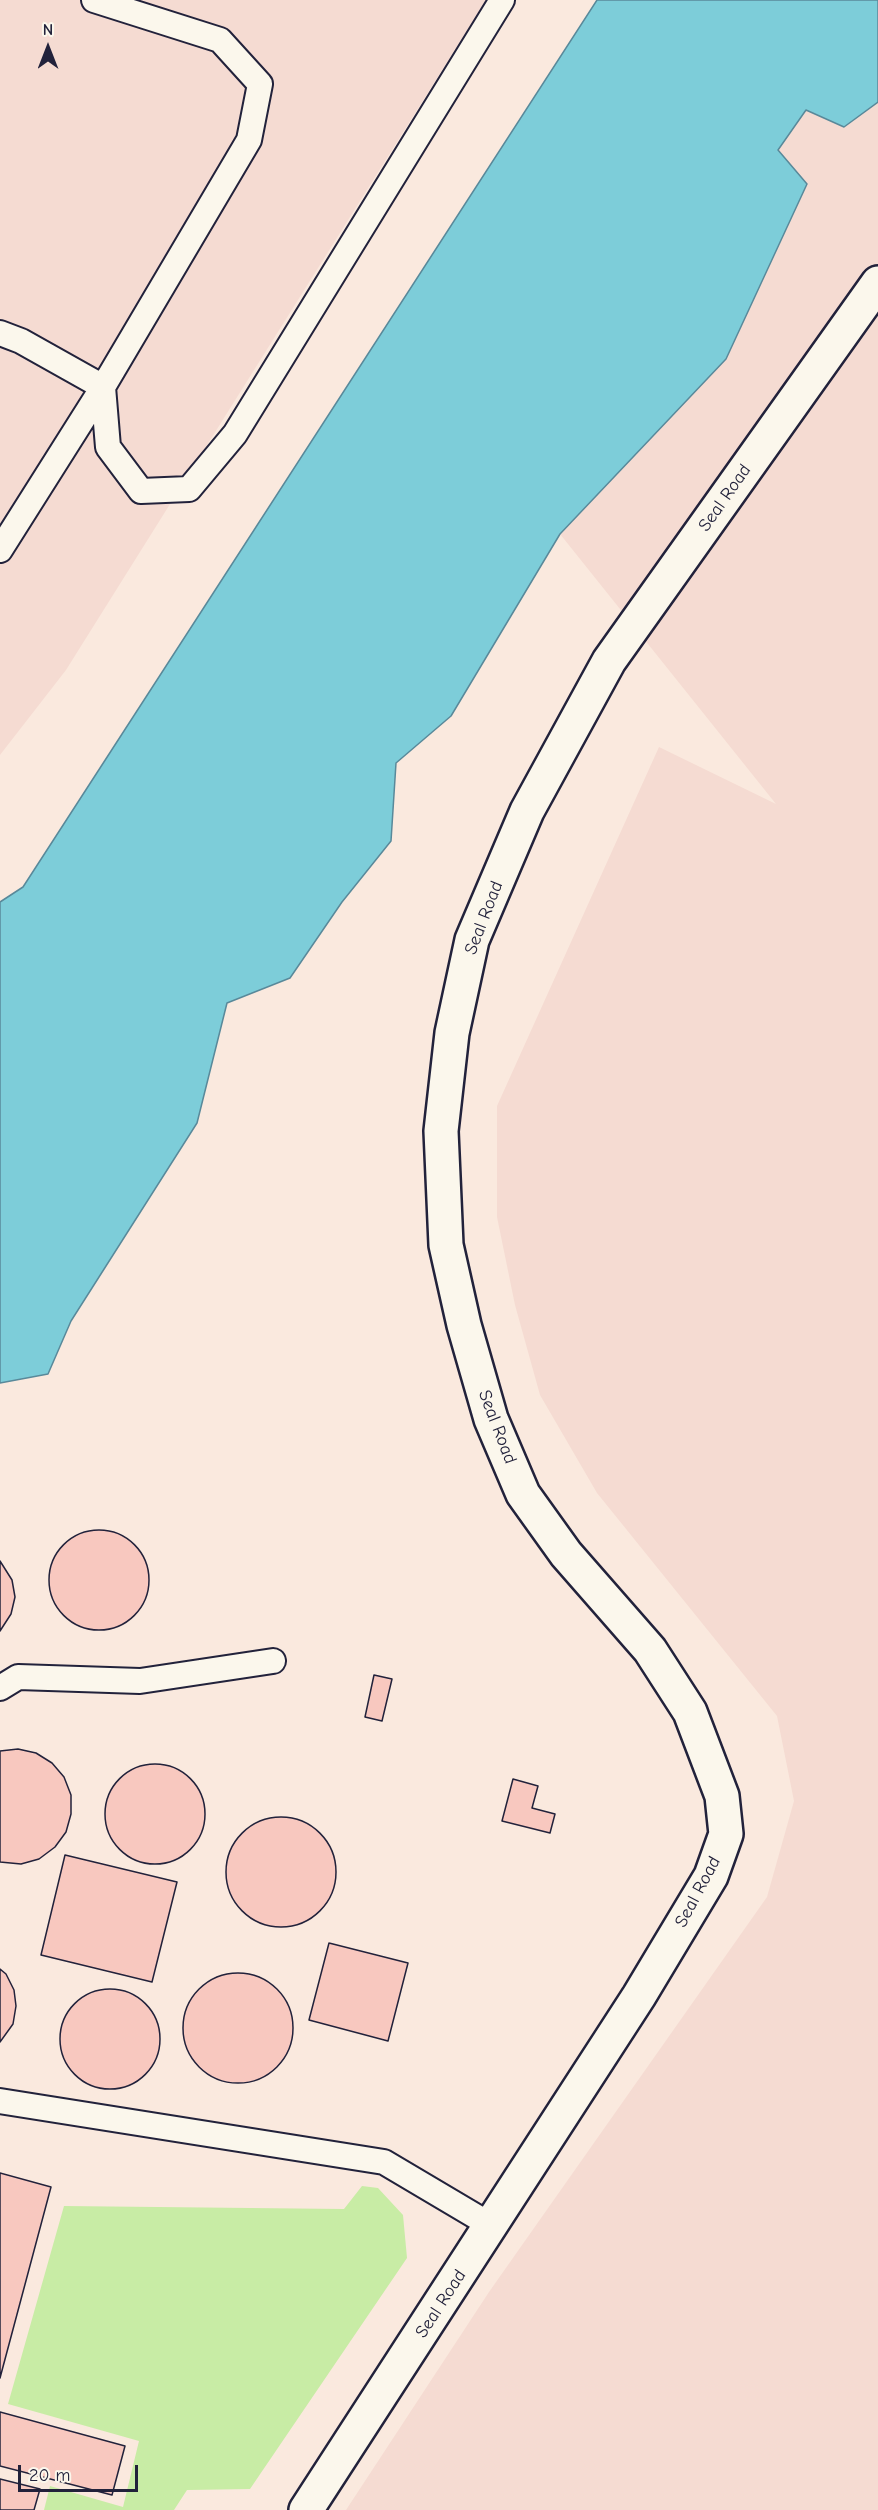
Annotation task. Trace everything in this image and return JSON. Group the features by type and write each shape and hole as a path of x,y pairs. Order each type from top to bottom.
{"street":[{"name":"Seal Road","path":"306,2510 492,2226 663,1956 711,1876 726,1834 722,1796 690,1712 650,1650 566,1554 523,1494 491,1419 464,1325 446,1245 441,1131 452,1033 472,940 527,811 609,661 878,283"}],"lane":[{"path":"0,550 103,387 249,140 260,84 220,40 94,0"},
{"path":"103,387 108,447 141,491 189,489 235,434 502,0"},
{"path":"0,333 21,341 103,387"},
{"path":"0,1688 18,1677 140,1681 273,1661"},
{"path":"0,2101 384,2162 492,2226"}],"shaded area":[{"path":"0,0 486,0 66,670 0,755"},
{"path":"878,102 878,2510 346,2510 489,2292 767,1897 794,1801 777,1716 597,1493 540,1395 515,1305 497,1217 497,1106 659,747 776,804 560,534 778,150 806,110 844,127"}],"green space":[{"path":"362,2186 378,2188 403,2215 407,2258 250,2489 187,2490 174,2510 44,2510 50,2486 123,2507 139,2441 8,2404 64,2206 344,2209"}],"water":[{"path":"597,0 878,0 878,102 844,127 806,110 778,150 807,184 726,359 560,534 451,716 396,763 391,841 342,902 290,978 227,1003 197,1123 71,1321 48,1374 0,1383 0,902 23,887"}],"building":[{"path":"99,1530 127,1538 141,1552 149,1580 141,1608 127,1622 99,1630 71,1622 57,1608 49,1580 57,1552 71,1538"},
{"path":"0,1561 12,1580 15,1597 11,1614 0,1631"},
{"path":"374,1675 392,1679 382,1721 365,1717"},
{"path":"18,1749 36,1753 52,1763 64,1777 71,1795 71,1814 66,1832 55,1847 39,1859 21,1864 0,1862 0,1751"},
{"path":"155,1764 183,1772 197,1786 205,1814 197,1842 183,1856 155,1864 127,1856 113,1842 105,1814 113,1786 127,1772"},
{"path":"513,1779 538,1786 532,1808 555,1814 550,1833 502,1821"},
{"path":"281,1817 302,1821 320,1833 332,1851 336,1872 332,1893 320,1911 302,1923 281,1927 260,1923 242,1911 230,1893 226,1872 230,1851 242,1833 260,1821"},
{"path":"65,1855 177,1882 152,1982 41,1955"},
{"path":"329,1943 408,1963 388,2041 309,2020"},
{"path":"0,1969 6,1974 14,1990 16,2006 13,2024 0,2042"},
{"path":"238,1973 259,1977 277,1989 289,2007 293,2028 289,2049 277,2067 259,2079 238,2083 217,2079 199,2067 187,2049 183,2028 187,2007 199,1989 217,1977"},
{"path":"110,1989 138,1997 152,2011 160,2039 152,2067 138,2081 110,2089 82,2081 68,2067 60,2039 68,2011 82,1997"},
{"path":"0,2173 51,2187 0,2378"},
{"path":"0,2412 125,2446 112,2495 0,2466"},
{"path":"0,2479 40,2489 34,2510 0,2510"}]}
